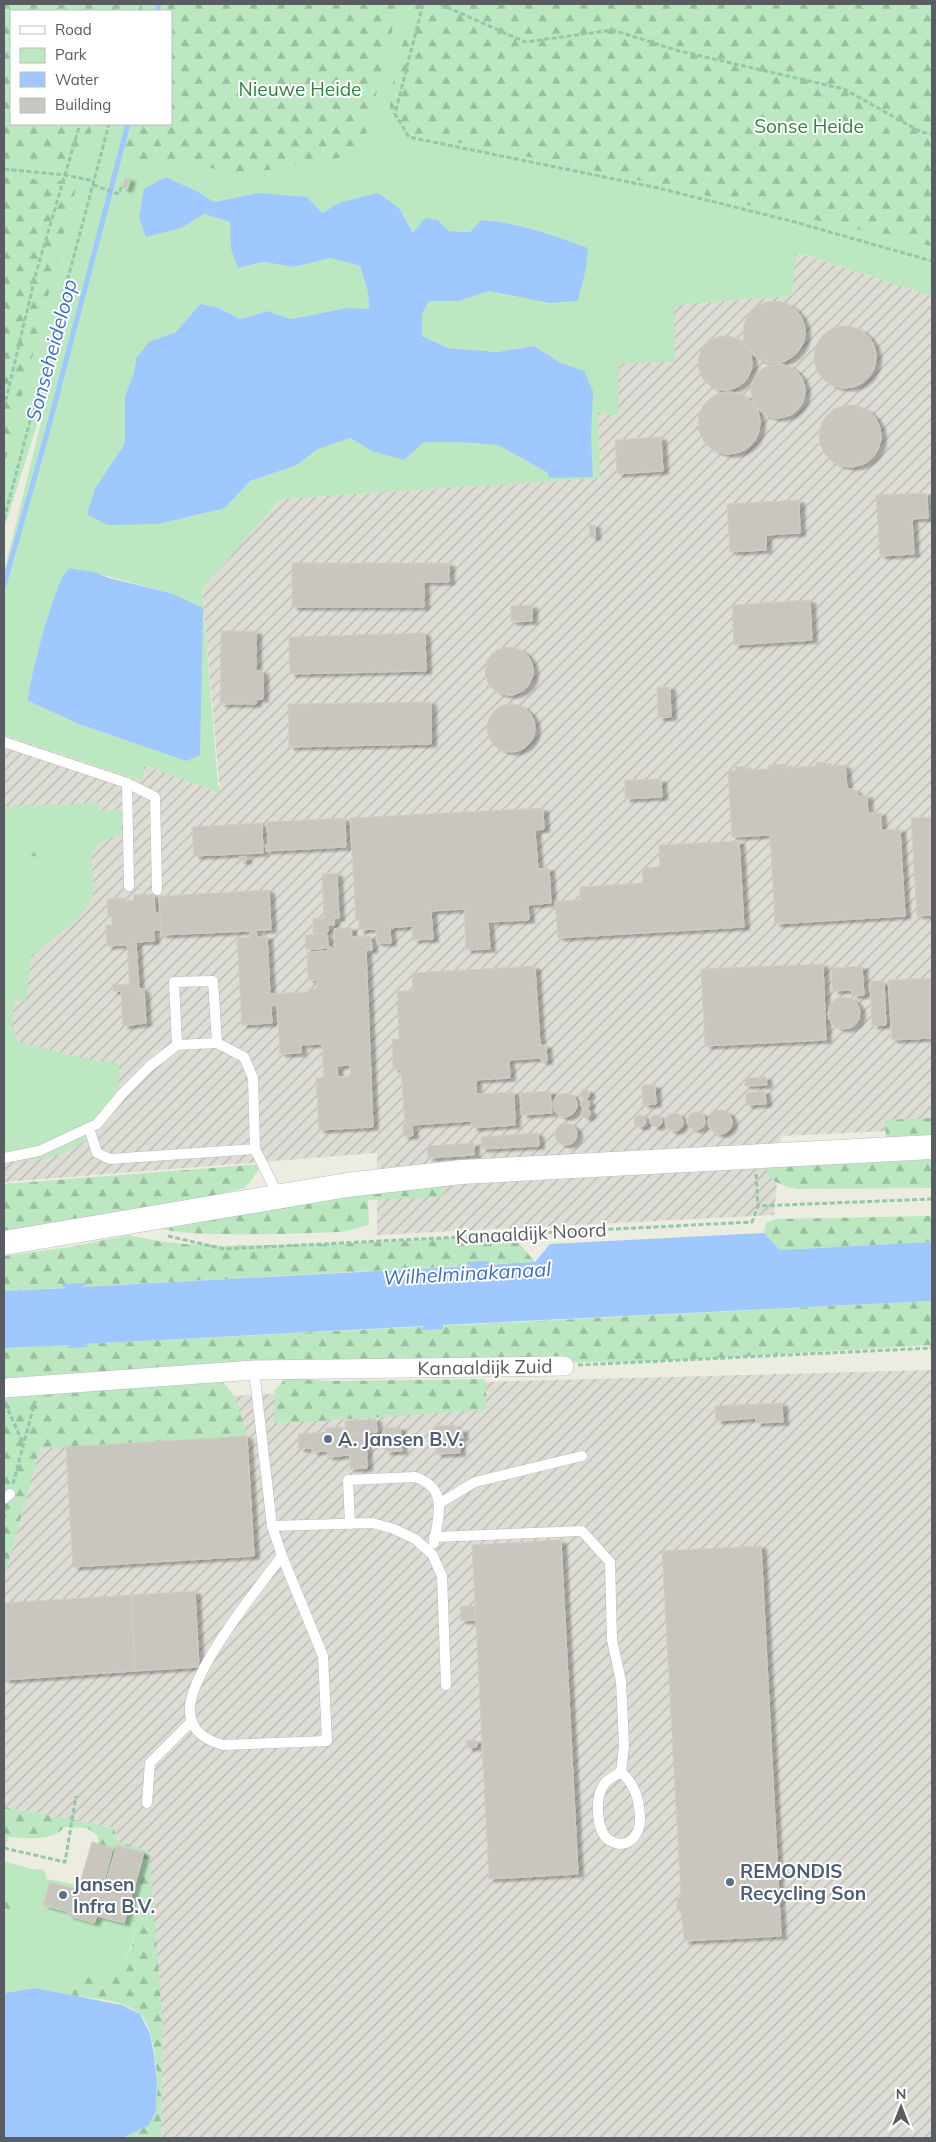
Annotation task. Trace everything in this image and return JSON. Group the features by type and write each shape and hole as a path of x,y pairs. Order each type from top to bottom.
{"street":[{"path":"4,1243 347,1185 461,1172 932,1147"},
{"name":"Kanaaldijk Zuid","path":"4,1388 254,1370 564,1366"}],"lane":[{"path":"4,742 127,783 155,797 157,890"},
{"path":"127,783 129,886"},
{"path":"177,1045 174,982 213,981 217,1044"},
{"path":"4,1158 39,1151 97,1124 122,1094 150,1066 177,1045 217,1044 244,1057 253,1078 255,1148 279,1197"},
{"path":"89,1128 97,1153 110,1159 255,1148"},
{"path":"254,1370 272,1526 282,1556 323,1656 327,1741 223,1745 203,1737 192,1722 190,1703 192,1694 218,1642 282,1556"},
{"path":"440,1503 476,1482 582,1456"},
{"path":"350,1524 348,1480 414,1477 424,1480 431,1486 440,1503 432,1554"},
{"path":"272,1526 372,1523 394,1529 415,1539 432,1554 442,1576 446,1685"},
{"path":"434,1537 582,1531 610,1562 612,1640 621,1681 624,1746 621,1772 602,1787 599,1811 602,1833 610,1841 621,1844 631,1841 638,1834 640,1823 636,1789 621,1772"},
{"path":"147,1803 150,1764 192,1722"}],"path":[{"path":"423,4 395,114 409,137 658,188 791,221 932,261"},
{"path":"440,4 525,42 613,30 679,52 844,89 921,132 932,134"},
{"path":"4,408 36,273 80,125"},
{"path":"4,518 110,125"},
{"path":"4,169 65,175 93,183 109,192 121,194 122,184"},
{"path":"755,1157 758,1206 932,1199"},
{"name":"Kanaaldijk Noord","path":"158,1233 224,1249 752,1222 758,1206"},
{"name":"Kanaaldijk Zuid","path":"564,1366 932,1348"},
{"path":"8,1494 39,1386"},
{"path":"4,1399 23,1444"},
{"path":"4,1848 65,1862 76,1796"}],"shaded area":[{"path":"795,252 932,296 932,1129 781,1136 774,1215 377,1235 377,1153 4,1182 4,735 141,781 144,765 220,792 202,589 280,499 599,478 598,411 618,416 618,364 674,308 685,304 792,296"},
{"path":"932,1370 932,2138 161,2138 163,2027 114,1828 4,1807 4,1578 52,1406 483,1382"}],"green space":[{"name":"Nieuwe Heide","path":"4,4 932,4 932,296 796,252 792,296 685,304 674,308 675,361 619,364 618,416 598,411 600,478 280,499 202,589 218,784 221,793 144,765 142,781 4,735 4,572 53,374 4,529","holes":["198,192 214,202 258,193 322,213 339,203 399,208 413,233 438,220 449,231 470,232 481,220 496,221 523,226 588,248 549,303 489,291 459,301 429,301 421,314 422,336 448,348 497,352 534,346 561,363 584,371 593,477 548,473 498,445 424,442 372,451 350,438 316,450 297,465 250,481 225,508 96,487 125,443 125,396 134,373 136,358 149,342 176,332 200,304 217,307 241,319 267,311 291,319 347,308 369,310 368,292 360,266 330,258 295,267 264,262 239,268 231,249 231,222 204,214 181,228","69,568 170,593 186,761 79,724 28,701 29,690 50,609 57,590"]},
{"path":"4,4 126,4 124,10 10,10 10,125 94,125 81,163 4,161"},
{"name":"Nieuwe Heide","path":"160,4 399,4 361,154 268,170 229,173 187,161 120,158 127,125 172,125 172,10 158,10"},
{"name":"Sonse Heide","path":"415,4 932,4 932,246 588,169 407,132 392,119 390,109 393,80"},
{"path":"4,177 74,182 76,188 4,466"},
{"path":"98,803 100,810 122,810 120,835 104,841 95,849 92,857 94,887 84,911 66,929 31,956 26,1001 14,1000 12,1026 17,1040 24,1043 81,1058 119,1064 119,1081 116,1096 102,1124 79,1145 50,1157 4,1162 4,806"},
{"path":"45,840 40,857 26,855"},
{"path":"932,1118 932,1137 886,1138 885,1120"},
{"path":"932,1153 932,1188 798,1189 777,1182 772,1179 767,1171 768,1165"},
{"path":"263,1164 245,1188 98,1222 4,1238 4,1184"},
{"path":"442,1182 443,1197 368,1200 369,1225 343,1231 324,1233 216,1234 171,1231 160,1227"},
{"path":"932,1216 932,1242 780,1250 764,1233 766,1223 776,1219"},
{"path":"129,1235 182,1244 236,1246 362,1243 512,1235 535,1262 4,1291 4,1256 70,1247"},
{"path":"932,1301 932,1345 660,1361 168,1368 4,1378 4,1348"},
{"path":"286,1378 331,1381 484,1379 486,1383 486,1410 274,1423 275,1390"},
{"path":"220,1381 231,1391 238,1406 247,1436 40,1449 4,1578 4,1395"},
{"path":"4,1807 114,1828 117,1841 149,1852 163,2027 161,2138 122,2138 148,2126 157,2096 154,2053 145,2020 133,2009 116,2002 69,1995 79,1978 103,1974 115,1969 125,1959 131,1948 134,1935 134,1922 130,1910 123,1900 113,1892 100,1888 98,1836 87,1828 65,1827 59,1832 46,1837 8,1837 4,1852"},
{"path":"4,1861 31,1869 44,1870 47,1879 83,1886 88,1867 109,1889 123,1897 133,1914 134,1936 131,1947 120,1965 109,1973 79,1978 69,1995 35,1988 4,1993 4,1917 12,1911 4,1901"},
{"path":"4,1901 11,1903 12,1911 4,1917"}],"water":[{"path":"166,177 214,202 258,193 307,197 322,213 339,203 378,193 399,208 413,233 425,218 438,220 449,231 470,232 481,220 496,221 523,226 588,248 586,268 578,301 549,303 489,291 459,301 429,301 422,314 422,336 448,348 497,352 534,346 561,363 584,371 593,391 591,436 593,477 549,478 548,473 498,445 424,442 404,460 372,451 350,438 316,450 297,465 250,481 225,508 158,524 107,525 87,514 96,487 125,443 125,396 134,373 136,358 149,342 176,332 200,304 217,307 241,319 267,311 291,319 347,308 369,309 368,292 360,266 330,258 294,267 264,262 238,268 231,249 230,222 204,214 181,228 146,237 139,218 144,189"},
{"path":"69,568 94,572 109,578 170,593 203,608 200,755 186,761 79,724 28,701 29,690 50,609 57,590"},
{"name":"Wilhelminakanaal","path":"764,1233 780,1250 932,1242 932,1301 443,1325 443,1329 420,1330 425,1326 84,1344 88,1345 88,1347 67,1348 70,1345 4,1348 4,1291 67,1288 63,1287 62,1284 85,1283 85,1286 81,1287 471,1266 467,1265 467,1262 489,1261 489,1264 484,1265 535,1262 550,1244"},
{"path":"35,1988 122,2005 140,2014 150,2034 157,2081 156,2111 148,2126 122,2138 4,2138 4,1993"}],"building":[{"path":"125,178 130,179 127,189 122,188"},
{"path":"774,301 786,304 796,310 802,320 805,332 802,344 796,354 786,360 774,363 762,360 752,354 746,344 743,332 746,320 752,310 762,304"},
{"path":"845,326 857,329 867,335 873,345 876,357 873,369 867,379 857,385 845,388 833,385 823,379 817,369 814,357 817,345 823,335 833,329"},
{"path":"720,336 730,336 740,340 748,348 752,363 748,378 740,386 730,390 720,390 710,386 702,378 698,368 698,358 702,348 710,340"},
{"path":"778,364 788,366 797,372 803,381 805,391 803,401 797,410 788,416 778,418 768,416 759,410 753,401 751,391 753,381 759,372 768,366"},
{"path":"729,392 741,395 751,401 757,411 760,423 757,435 751,445 741,451 729,454 717,451 707,445 701,435 698,423 701,411 707,401 717,395"},
{"path":"850,405 862,408 872,414 878,424 881,436 878,448 872,458 862,464 850,467 838,464 828,458 822,448 819,436 822,424 828,414 838,408"},
{"path":"661,437 663,471 617,474 615,440"},
{"path":"927,493 928,518 912,519 914,554 880,556 876,495"},
{"path":"799,500 800,533 766,535 766,550 730,552 727,504"},
{"path":"589,525 595,525 595,537 590,537"},
{"path":"292,563 449,563 449,582 424,582 424,607 292,607"},
{"path":"810,600 812,640 734,645 732,605"},
{"path":"532,605 532,621 511,622 511,606"},
{"path":"221,631 256,631 256,671 263,671 263,699 256,699 256,704 220,704"},
{"path":"425,633 426,671 290,674 289,637"},
{"path":"509,647 518,649 526,654 531,662 533,671 531,680 526,688 518,693 509,695 500,693 492,688 487,680 485,671 487,662 492,654 500,649"},
{"path":"657,687 670,687 671,717 658,718"},
{"path":"431,702 431,744 289,747 288,704"},
{"path":"511,704 520,706 528,711 533,719 535,728 533,737 528,745 520,750 511,752 502,750 494,745 489,737 487,728 489,719 494,711 502,706"},
{"path":"816,762 826,762 827,766 845,765 847,788 857,791 857,796 868,795 868,813 881,813 881,830 900,829 905,916 775,924 770,835 732,837 728,771 736,771 735,767 746,766 747,770 769,769 768,765 786,764 786,768 816,766"},
{"path":"661,779 662,797 625,799 625,780"},
{"path":"543,808 544,829 535,830 538,869 549,868 551,903 528,905 529,920 488,922 490,949 466,950 464,909 431,911 433,939 413,940 412,926 390,928 391,943 377,943 376,929 359,930 359,920 356,921 350,818"},
{"path":"932,817 932,915 917,916 911,818"},
{"path":"345,818 346,847 266,851 265,845 268,845 267,822"},
{"path":"262,823 263,853 194,856 192,827"},
{"path":"739,841 744,927 558,938 555,901 580,900 580,887 643,883 642,868 660,867 659,845"},
{"path":"246,856 246,861 240,861 239,857"},
{"path":"337,873 339,918 334,918 334,925 328,925 328,932 313,933 313,919 324,918 322,874"},
{"path":"269,890 271,930 256,930 257,937 267,936 270,994 309,992 308,989 317,988 317,980 308,980 307,952 328,951 328,948 306,950 305,935 327,934 328,945 333,949 335,948 334,929 351,927 352,937 371,936 372,950 366,950 373,1127 319,1130 316,1078 324,1078 322,1044 301,1045 301,1053 280,1054 277,1005 271,1006 272,1023 242,1025 237,938 250,937 250,931 161,935 159,896","holes":["350,1065 351,1076 338,1077 337,1066"]},
{"path":"154,894 155,913 160,913 161,930 154,930 154,941 136,942 139,989 130,990 127,945 107,946 106,925 112,925 112,917 108,917 107,899 126,898 126,901 134,901 133,895"},
{"path":"823,964 826,1040 705,1046 701,969"},
{"path":"535,966 540,1045 546,1045 547,1061 541,1061 541,1058 509,1060 510,1078 476,1080 476,1094 514,1092 515,1125 472,1128 471,1121 412,1125 413,1136 403,1136 403,1124 405,1124 401,1069 393,1069 392,1039 399,1039 397,991 413,991 412,973"},
{"path":"862,966 864,995 852,996 852,990 833,991 831,968"},
{"path":"932,978 932,1038 892,1040 888,980"},
{"path":"870,981 884,981 886,1025 872,1026"},
{"path":"129,984 130,990 144,989 146,1023 123,1026 121,991 113,991 112,985"},
{"path":"844,997 855,1002 860,1013 855,1024 844,1029 833,1024 828,1013 833,1002"},
{"path":"766,1077 767,1085 745,1086 745,1078"},
{"path":"642,1085 655,1085 656,1104 643,1105"},
{"path":"585,1089 590,1094 585,1099 580,1094"},
{"path":"550,1091 552,1113 522,1115 520,1093"},
{"path":"765,1091 766,1104 746,1105 746,1093"},
{"path":"565,1093 574,1096 577,1105 574,1114 565,1117 556,1114 553,1105 556,1096"},
{"path":"585,1099 590,1104 585,1109 580,1104"},
{"path":"586,1109 590,1113 586,1117 582,1113"},
{"path":"720,1110 729,1113 732,1122 729,1131 720,1134 711,1131 708,1122 711,1113"},
{"path":"696,1112 702,1115 705,1121 702,1127 696,1130 690,1127 687,1121 690,1115"},
{"path":"674,1113 680,1116 683,1122 680,1128 674,1131 668,1128 665,1122 668,1116"},
{"path":"638,1115 642,1115 646,1121 642,1127 638,1127 634,1123 634,1119"},
{"path":"654,1115 658,1115 662,1121 658,1127 654,1127 650,1123 650,1119"},
{"path":"562,1123 570,1123 577,1130 577,1138 570,1145 562,1145 555,1138 555,1130"},
{"path":"538,1133 539,1146 482,1149 481,1137"},
{"path":"474,1143 474,1155 428,1158 427,1146"},
{"path":"782,1403 783,1422 756,1423 756,1418 716,1421 715,1406"},
{"path":"376,1419 377,1432 345,1434 345,1421"},
{"path":"455,1425 455,1429 462,1429 463,1438 459,1438 460,1453 436,1454 434,1426"},
{"path":"343,1427 344,1449 349,1449 348,1434 366,1433 367,1468 350,1469 350,1455 327,1457 328,1451 312,1452 312,1448 299,1449 298,1434 326,1432 325,1428"},
{"path":"400,1427 402,1451 385,1452 384,1428"},
{"path":"247,1436 254,1556 73,1567 66,1447"},
{"path":"561,1540 578,1874 489,1879 472,1545"},
{"path":"761,1546 781,1936 684,1941 681,1911 677,1911 677,1897 681,1896 662,1551"},
{"path":"195,1591 199,1667 135,1671 131,1595"},
{"path":"131,1595 135,1671 4,1680 4,1603"},
{"path":"460,1606 475,1606 475,1620 461,1621"},
{"path":"466,1740 476,1740 477,1747 467,1748"},
{"path":"92,1842 113,1848 101,1892 103,1892 117,1845 144,1853 124,1923 97,1916 94,1923 67,1915 68,1912 43,1905 50,1882 86,1892 87,1888 79,1886"}],"waterway":[{"name":"Sonseheideloop","path":"157,10 159,4"},
{"name":"Sonseheideloop","path":"4,585 46,437 128,125"}],"place":[{"name":"A. Jansen B.V.","path":"328,1439"},
{"name":"REMONDIS Recycling Son","path":"730,1882"},
{"name":"Jansen Infra B.V.","path":"63,1895"}]}
